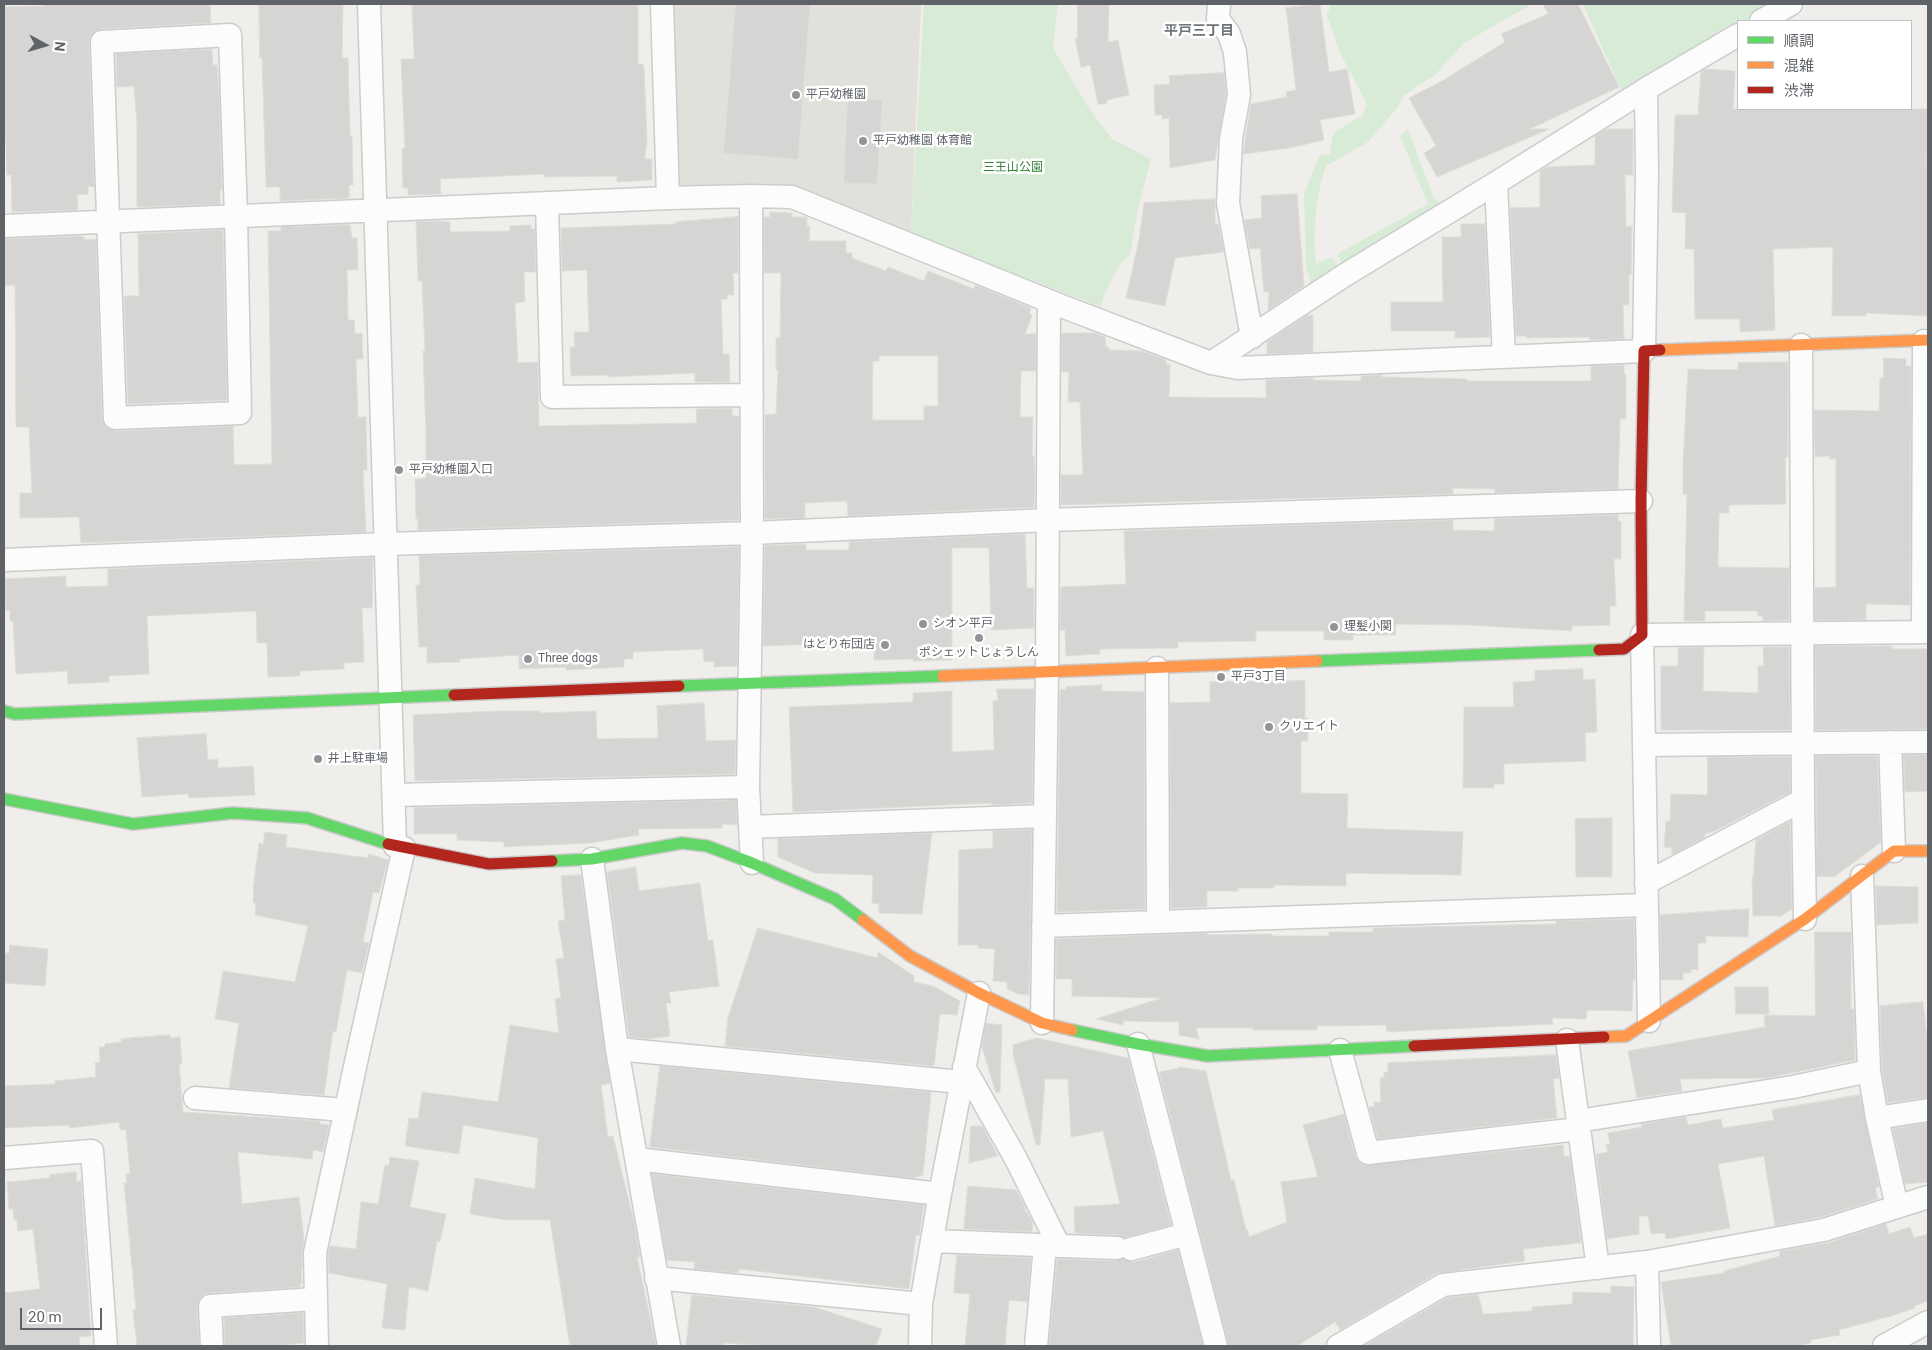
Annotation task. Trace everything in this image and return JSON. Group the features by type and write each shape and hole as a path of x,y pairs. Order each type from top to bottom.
{"street":[{"path":"317,1346 315,1253 400,847 394,794 390,697 369,4"},
{"path":"662,4 668,198"},
{"path":"1219,4 1218,19 1229,34 1235,52 1239,95 1231,139 1228,203 1252,337"},
{"path":"1763,20 1791,4"},
{"path":"230,36 236,216 240,413 115,418 102,42 230,36"},
{"path":"1211,363 1345,275 1646,89 1737,36"},
{"path":"1646,89 1647,171 1641,501 1649,1021"},
{"path":"1496,183 1504,357"},
{"path":"751,196 752,533 748,787 752,863"},
{"path":"4,226 668,198 751,196 792,198 1050,302 1211,363 1238,368 1926,340 1926,632 1642,635 1624,649 390,697 15,714 4,711"},
{"path":"547,203 552,397 752,395"},
{"path":"1042,1023 1050,302"},
{"path":"1801,345 1802,800 1805,919"},
{"path":"4,560 386,544 752,533 1048,520 1641,501"},
{"path":"1157,668 1158,922"},
{"path":"1890,742 1894,852"},
{"path":"1644,745 1928,742"},
{"path":"394,794 748,787"},
{"path":"4,799 133,824 233,813 307,818 400,847 489,864 592,859 682,842 706,846 752,863 836,899 910,956 979,993 1042,1023 1138,1044 1208,1056 1626,1036 1805,919 1894,852 1928,851"},
{"path":"1043,926 1158,922 1646,894 1802,800"},
{"path":"750,827 1045,816"},
{"path":"592,859 617,1049 669,1346"},
{"path":"1862,876 1868,1071 1876,1118 1897,1207"},
{"path":"920,1346 921,1304 962,1074 979,993"},
{"path":"1567,1040 1598,1268"},
{"path":"1138,1044 1216,1346"},
{"path":"617,1049 962,1074"},
{"path":"1340,1050 1368,1153 1579,1125 1793,1087 1868,1071"},
{"path":"962,1074 1016,1159 1052,1246 1036,1346"},
{"path":"195,1098 345,1110"},
{"path":"1876,1118 1928,1110"},
{"path":"4,1158 92,1151 106,1346"},
{"path":"636,1159 940,1194"},
{"path":"1338,1346 1443,1285 1647,1262 1824,1230 1928,1197"},
{"path":"932,1241 1124,1249 1187,1234"},
{"path":"1647,1262 1649,1346"},
{"path":"656,1278 921,1304"},
{"path":"212,1346 210,1306 315,1299"},
{"path":"1884,1346 1928,1322"}],"shaded area":[{"name":"平戸幼稚園","path":"672,4 921,4 911,234 794,189 680,186"}],"green space":[{"name":"三王山公園","path":"924,4 1058,4 1053,48 1086,104 1112,139 1151,159 1138,208 1130,254 1118,267 1104,295 1101,307 911,234"},
{"path":"1331,4 1532,4 1464,43 1435,75 1404,95 1398,107 1368,142 1326,166 1319,190 1316,215 1316,264 1332,257 1339,269 1311,286 1306,265 1304,194 1320,155 1330,154 1332,137 1338,130 1363,115 1367,104 1339,51 1327,15"},
{"path":"1583,4 1775,4 1748,20 1737,20 1737,27 1623,94"},
{"path":"1408,129 1434,199 1438,200 1440,205 1344,266 1337,254 1428,204 1400,136"}],"building":[{"path":"43,4 210,4 211,23 101,29 95,31 90,36 89,42 94,187 88,186 88,194 77,195 78,210 12,212 11,175 7,175 4,118 4,7 43,6"},
{"path":"259,4 343,4 342,58 348,58 350,136 352,136 353,185 349,185 349,198 280,201 280,187 266,187"},
{"path":"412,4 638,4 638,64 643,64 644,67 647,139 645,159 652,159 652,180 617,182 617,176 544,177 544,174 440,179 441,194 408,195 408,188 403,188 402,149 405,148 401,59 414,59"},
{"name":"平戸幼稚園","path":"736,4 810,4 798,159 724,153"},
{"path":"1078,4 1109,4 1108,42 1118,40 1129,95 1107,100 1107,104 1098,104 1090,65 1081,67 1075,39 1077,38"},
{"path":"1320,4 1329,72 1347,69 1355,114 1320,120 1324,140 1289,148 1243,154 1251,104 1287,97 1286,92 1296,90 1286,8"},
{"path":"1543,4 1578,4 1619,87 1530,129 1549,129 1437,177 1424,153 1436,146 1409,98 1442,81 1505,42 1501,34 1548,14"},
{"path":"212,49 213,65 217,65 219,93 222,190 220,190 220,204 137,207 137,123 134,86 117,87 116,54"},
{"path":"1706,69 1735,71 1733,109 1737,110 1928,109 1928,316 1866,313 1866,316 1832,316 1833,247 1773,249 1775,330 1740,332 1740,319 1695,319 1694,249 1685,249 1686,213 1672,212 1675,115 1698,115 1701,72"},
{"path":"1224,73 1226,94 1215,160 1170,168 1169,118 1162,119 1162,115 1155,115 1154,85 1170,84 1169,76"},
{"name":"平戸幼稚園 体育館","path":"848,98 882,100 877,184 844,183"},
{"path":"1607,129 1633,129 1633,175 1625,175 1626,227 1632,226 1629,305 1623,305 1624,339 1590,340 1590,337 1527,338 1527,336 1516,336 1510,208 1540,207 1540,171 1547,167 1595,165 1595,136"},
{"path":"1297,194 1304,286 1268,310 1269,292 1264,292 1260,248 1250,249 1244,220 1262,218 1261,196"},
{"path":"1215,199 1215,224 1218,224 1224,252 1175,258 1165,306 1126,298 1139,240 1144,203"},
{"path":"770,212 792,213 792,217 807,217 807,226 810,226 809,241 846,241 846,253 852,253 852,258 886,271 888,267 924,281 928,271 974,289 975,285 1031,308 1029,314 1032,315 1025,334 1036,334 1036,371 1021,371 1020,417 1033,417 1034,507 848,516 847,501 805,503 805,518 765,519 765,415 776,414 778,370 776,370 776,338 780,338 781,273 764,273 764,217 770,217","holes":["879,356 938,356 938,406 924,406 924,420 872,420 873,361 879,361"]},
{"path":"738,217 738,273 733,273 734,295 727,295 727,299 721,299 723,354 729,354 730,382 695,382 695,373 608,377 608,375 571,376 570,347 575,347 574,332 589,332 587,270 562,271 561,228 676,224 676,222"},
{"path":"416,222 450,222 450,232 510,231 510,226 531,225 531,229 535,229 536,272 524,272 525,302 515,303 518,363 538,362 539,426 697,423 696,409 732,408 732,416 739,416 739,520 418,530 415,479 426,478 426,432 422,281 418,281"},
{"path":"1461,224 1485,224 1490,337 1455,338 1455,331 1391,331 1391,302 1443,302 1442,237 1461,237"},
{"path":"350,225 352,238 357,238 358,270 347,270 348,320 354,320 355,334 362,333 363,359 356,359 358,417 366,417 367,470 363,470 366,532 81,543 79,517 20,518 20,493 32,493 29,427 16,427 15,285 5,286 4,239 79,236 84,237 85,240 96,239 102,418 104,425 108,429 116,431 233,426 234,465 272,464 268,231 281,231 281,227"},
{"path":"223,231 227,400 128,404 124,296 139,296 138,234"},
{"path":"1308,315 1313,315 1313,352 1267,354 1267,342"},
{"path":"1062,333 1095,333 1105,337 1106,347 1109,347 1109,350 1142,351 1166,360 1166,364 1170,364 1169,397 1266,398 1266,380 1313,378 1313,380 1361,381 1361,376 1382,375 1382,377 1467,379 1467,381 1591,381 1591,366 1624,365 1624,375 1626,374 1626,419 1620,419 1618,489 1495,493 1495,489 1453,488 1453,494 1061,505 1061,475 1083,475 1080,402 1068,402 1069,372 1062,372"},
{"path":"1884,358 1906,359 1906,366 1911,366 1910,605 1866,604 1866,620 1815,620 1815,588 1836,587 1836,459 1830,459 1830,456 1815,457 1814,410 1879,411 1880,378 1883,378"},
{"path":"1788,362 1788,457 1785,457 1786,504 1729,505 1729,513 1719,513 1718,567 1789,568 1789,620 1763,621 1763,616 1758,616 1758,611 1705,611 1705,621 1684,621 1687,494 1683,494 1683,464 1688,369 1738,370 1738,363"},
{"path":"1618,515 1618,521 1621,521 1621,559 1614,559 1616,606 1610,606 1610,625 1572,626 1572,631 1468,625 1396,624 1395,635 1353,635 1353,640 1324,640 1324,631 1256,631 1256,641 1178,642 1178,648 1100,649 1100,654 1066,656 1065,630 1060,630 1061,587 1126,584 1124,531 1453,520 1453,530 1494,531 1495,519"},
{"path":"1025,534 1027,588 1034,588 1034,628 991,630 989,548 952,548 952,660 874,660 874,647 819,648 818,644 763,646 765,546 806,544 806,550 849,550 849,542"},
{"path":"739,547 737,666 714,667 714,661 704,662 703,649 633,652 633,659 624,659 624,667 566,670 566,667 519,669 519,655 460,659 460,662 427,663 427,647 419,647 416,585 420,585 419,556"},
{"path":"373,558 372,608 362,608 364,662 344,663 344,669 300,671 300,676 268,677 267,643 257,643 256,611 147,616 149,674 109,676 109,682 68,684 67,671 16,674 13,621 10,621 10,610 6,611 5,579 66,576 66,587 108,586 108,569"},
{"path":"1815,646 1892,646 1892,649 1928,649 1928,729 1816,730"},
{"path":"1704,647 1703,691 1758,693 1758,666 1764,666 1763,647 1789,647 1790,730 1661,730 1661,666 1678,666 1678,648"},
{"path":"1583,669 1583,680 1595,679 1597,732 1585,733 1586,761 1504,764 1504,784 1494,784 1494,788 1463,788 1464,707 1514,707 1513,682 1535,681 1535,671"},
{"path":"1305,681 1305,718 1308,718 1308,741 1301,741 1301,793 1348,794 1347,828 1463,832 1461,875 1346,873 1346,886 1274,885 1274,888 1238,888 1238,891 1207,891 1207,907 1171,908 1170,703 1210,702 1210,682"},
{"path":"1102,685 1102,691 1144,692 1145,909 1057,912 1060,689 1067,690 1066,687"},
{"path":"997,689 1034,689 1032,803 992,805 992,803 793,812 789,707 913,702 913,693 952,691 952,752 994,750 993,701 998,701"},
{"path":"704,703 706,741 736,740 735,774 415,781 413,715 497,711 540,711 540,713 596,711 597,739 658,738 657,706"},
{"path":"206,734 208,760 218,759 218,768 253,766 255,795 189,798 188,794 142,797 137,738"},
{"path":"1904,755 1928,755 1928,791 1905,792"},
{"path":"1816,756 1877,756 1881,842 1834,877 1817,876"},
{"path":"1708,757 1790,757 1790,792 1715,831 1705,834 1705,837 1672,855 1672,848 1664,847 1666,821 1670,821 1671,794 1707,795"},
{"path":"736,800 737,825 722,824 722,828 638,829 639,835 590,843 504,847 504,842 457,840 457,834 414,834 414,808"},
{"path":"1612,818 1612,877 1576,877 1575,819"},
{"path":"1790,822 1792,909 1781,916 1753,916 1752,878 1756,840"},
{"path":"1032,830 1029,995 1018,994 1007,989 1007,982 993,981 995,949 978,948 978,945 958,945 959,850 993,848 993,831"},
{"path":"265,832 287,835 286,847 368,858 369,854 388,860 379,893 373,892 363,942 369,943 362,973 347,970 336,1032 333,1031 324,1095 229,1088 239,1023 215,1019 223,971 295,982 308,926 255,915 256,903 253,903 253,890 259,843 263,844"},
{"path":"932,833 922,914 879,913 879,904 872,903 873,875 815,873 778,857 778,839"},
{"path":"636,867 639,891 700,883 708,941 713,940 719,986 669,992 671,1003 666,1003 670,1036 648,1039 629,1037 607,872"},
{"path":"581,875 610,1083 601,1085 608,1137 613,1136 634,1222 640,1257 637,1257 656,1346 570,1346 550,1220 507,1220 470,1214 475,1178 535,1189 538,1138 463,1125 459,1154 405,1146 409,1118 418,1119 422,1092 498,1102 510,1025 559,1033 555,999 561,998 556,959 564,958 558,921 565,920 561,876"},
{"path":"1876,886 1918,887 1918,923 1877,925"},
{"path":"1749,909 1748,937 1706,936 1706,943 1698,943 1698,970 1691,969 1691,973 1683,973 1683,980 1661,980 1660,915"},
{"path":"1634,919 1635,979 1633,979 1632,1011 1587,1010 1586,1019 1552,1018 1553,1024 1387,1032 1386,1025 1317,1026 1317,1030 1196,1028 1199,1039 1179,1035 1179,1022 1123,1021 1124,1025 1096,1019 1162,998 1072,996 1072,979 1056,979 1056,939 1207,933 1207,935 1272,934 1272,936 1329,936 1329,932 1373,932 1373,928 1556,924 1556,921"},
{"path":"758,928 878,958 878,952 914,976 914,982 933,986 960,1001 957,1015 940,1014 934,1066 725,1046 728,1018"},
{"path":"1815,932 1851,932 1851,1009 1854,1009 1855,1060 1767,1078 1680,1079 1682,1091 1637,1098 1628,1051 1765,1027 1764,1015 1815,1016"},
{"path":"10,945 48,949 45,986 4,983 4,953 9,953"},
{"path":"1735,987 1768,987 1769,1014 1736,1014"},
{"path":"1923,1002 1928,1046 1928,1097 1888,1103 1882,1070 1880,1006"},
{"path":"986,1023 1002,1025 1000,1092 996,1093 982,1047"},
{"path":"170,1035 170,1038 180,1037 182,1064 179,1064 183,1112 320,1121 320,1124 329,1125 323,1152 313,1150 312,1159 238,1152 242,1204 299,1197 304,1240 301,1270 302,1283 300,1287 209,1293 203,1295 197,1306 199,1346 137,1346 133,1310 136,1310 124,1183 127,1183 126,1174 130,1174 126,1129 120,1130 119,1122 70,1128 69,1125 4,1128 4,1086 55,1084 55,1081 96,1077 95,1063 100,1062 99,1047 105,1047 105,1044 122,1042 121,1039"},
{"path":"1037,1038 1128,1058 1171,1225 1125,1238 1118,1235 1075,1233 1074,1207 1120,1204 1103,1131 1071,1137 1068,1079 1045,1079 1040,1145 1036,1145 1013,1054 1013,1045"},
{"path":"1556,1055 1559,1078 1553,1079 1557,1118 1378,1139 1369,1107 1375,1106 1374,1102 1381,1102 1380,1078 1384,1078 1384,1072 1388,1072 1388,1063"},
{"path":"660,1066 931,1092 923,1175 912,1178 650,1147"},
{"path":"1179,1067 1206,1071 1231,1180 1234,1180 1249,1237 1287,1222 1281,1182 1318,1177 1303,1125 1344,1114 1355,1156 1364,1165 1563,1145 1564,1157 1570,1156 1581,1243 1523,1249 1525,1261 1437,1273 1340,1330 1335,1322 1297,1346 1229,1346 1159,1072"},
{"path":"1860,1095 1879,1187 1875,1188 1878,1199 1821,1217 1775,1226 1764,1156 1718,1164 1730,1228 1666,1239 1665,1233 1651,1234 1648,1216 1639,1216 1639,1234 1607,1239 1596,1154 1608,1152 1606,1145 1610,1144 1608,1133 1642,1127 1641,1124 1686,1117 1688,1125 1721,1119 1723,1128 1774,1120 1772,1110"},
{"path":"1928,1123 1928,1182 1905,1184 1893,1129"},
{"path":"971,1126 982,1126 998,1156 969,1163"},
{"path":"390,1157 419,1161 410,1207 446,1214 440,1242 437,1241 428,1291 409,1287 405,1330 382,1328 387,1284 329,1273 328,1254 330,1246 356,1249 361,1202 378,1204 385,1165 389,1165"},
{"path":"76,1172 77,1182 81,1181 91,1336 79,1337 80,1346 4,1346 4,1293 40,1289 33,1229 18,1231 13,1209 9,1209 7,1182 50,1178 50,1175"},
{"path":"652,1174 924,1205 919,1236 916,1235 909,1289 739,1269 738,1273 694,1269 695,1262 667,1260"},
{"path":"968,1186 1016,1190 1025,1207 1025,1212 1027,1212 1033,1223 1032,1232 964,1229"},
{"path":"1886,1224 1889,1234 1910,1227 1914,1238 1928,1234 1928,1301 1914,1306 1915,1308 1891,1316 1839,1330 1840,1335 1810,1340 1811,1343 1793,1346 1671,1346 1661,1282 1724,1273 1724,1271 1780,1256 1779,1251 1828,1243"},
{"path":"1178,1250 1203,1346 1049,1346 1057,1259 1116,1261 1123,1259 1134,1262"},
{"path":"957,1255 1031,1258 1027,1302 1009,1300 1005,1346 965,1346 970,1294 954,1293"},
{"path":"1611,1286 1634,1287 1633,1346 1364,1346 1447,1298 1478,1294 1483,1314 1532,1311 1532,1307 1572,1304 1573,1292 1611,1293"},
{"path":"692,1295 814,1307 882,1329 876,1346 775,1346 724,1343 724,1346 686,1346"},
{"path":"303,1313 304,1343 275,1346 225,1346 224,1318"}],"traffic: fast":[{"path":"1317,661 1599,650"},
{"path":"679,686 943,676"},
{"path":"4,711 15,714 454,695"},
{"path":"4,799 133,824 233,813 307,818 388,844"},
{"path":"552,861 592,859 682,843 707,846 752,863 835,899 863,920"},
{"path":"1072,1030 1208,1056 1414,1046"}],"traffic: slow":[{"path":"1660,350 1928,340"},
{"path":"943,676 1317,661"},
{"path":"1604,1037 1626,1036 1805,919 1894,851 1928,851"},
{"path":"863,920 910,956 979,993 1042,1023 1072,1030"}],"traffic: jam":[{"path":"1599,650 1624,649 1642,635 1641,501 1644,351 1660,350"},
{"path":"454,695 679,686"},
{"path":"388,844 489,864 552,861"},
{"path":"1414,1046 1604,1037"}],"place":[{"name":"平戸幼稚園","path":"796,95"},
{"name":"平戸幼稚園 体育館","path":"863,141"},
{"name":"平戸幼稚園入口","path":"399,470"},
{"name":"シオン平戸","path":"923,624"},
{"name":"理髪小関","path":"1334,627"},
{"name":"ポシェットじょうしん","path":"979,638"},
{"name":"はとり布団店","path":"885,645"},
{"name":"Three dogs","path":"528,659"},
{"name":"平戸3丁目","path":"1221,677"},
{"name":"クリエイト","path":"1269,727"},
{"name":"井上駐車場","path":"318,759"}],"district":[{"name":"平戸三丁目","path":"1199,31"}]}
